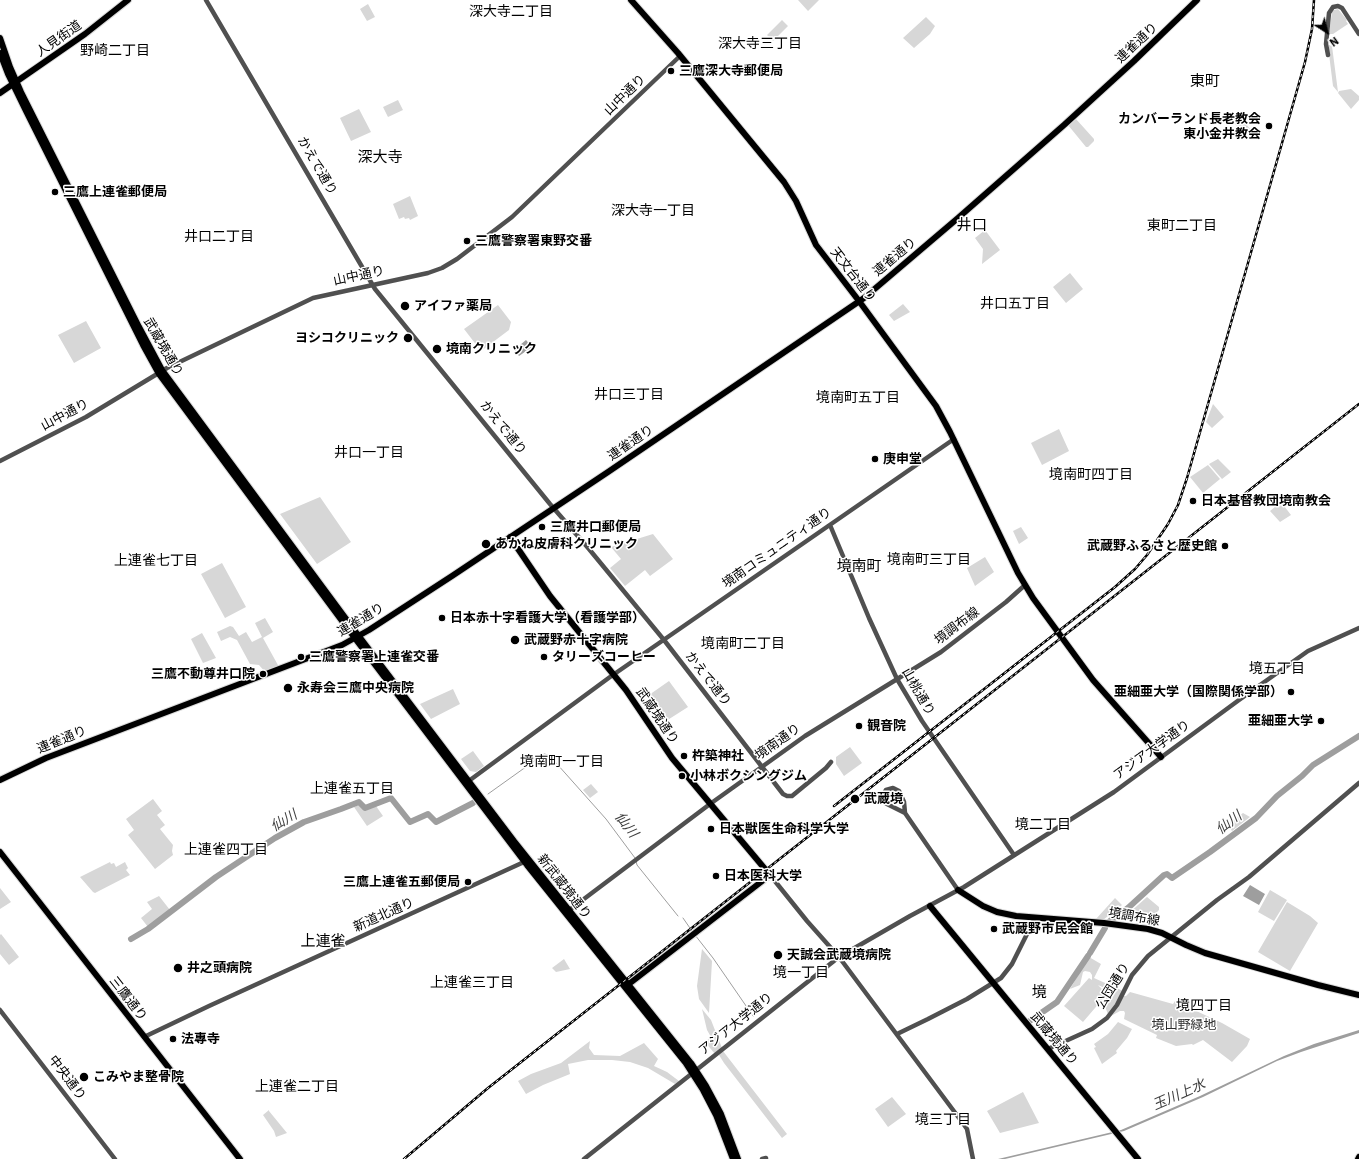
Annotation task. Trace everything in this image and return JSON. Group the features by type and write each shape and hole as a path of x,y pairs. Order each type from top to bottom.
{"main road":[{"name":"人見街道","path":"0,93 85,34 128,0"},
{"name":"天文台通り","path":"631,0 778,173 792,195 816,245 860,301 936,406 954,439 1025,585 1093,680 1161,757"},
{"name":"連雀通り","path":"0,780 45,759 305,660 357,637 510,537 860,301 1063,126 1129,66 1196,0"},
{"name":"武蔵境通り","path":"0,38 14,83 98,245 161,372"},
{"name":"武蔵境通り","path":"0,53 98,256 143,345 161,372 357,637"},
{"path":"98,245 100,256 98,256"},
{"name":"武蔵境通り","path":"510,537 550,596 614,674 672,758 770,875"},
{"name":"新武蔵境通り","path":"357,637 566,912"},
{"name":"新武蔵境通り","path":"466,782 524,862 627,986 694,1072 721,1114 738,1159"},
{"name":"三鷹通り","path":"0,852 240,1159"},
{"path":"627,986 770,875"},
{"name":"境調布線","path":"958,890 989,909 998,912 1035,918 1142,927 1171,937 1206,953 1310,983 1359,995"},
{"name":"武蔵境通り","path":"930,906 1138,1159"},
{"name":"新武蔵境通り","path":"694,1072 716,1115 733,1159"}],"street":[{"name":"かえで通り","path":"206,0 372,284 553,508 664,640 783,794 789,797 805,786 831,762"},
{"path":"1328,55 1326,44 1329,13 1333,7 1338,6 1342,8 1359,34"},
{"name":"山中通り","path":"0,461 84,418 161,372 313,298 428,273 442,268 457,259 512,217 680,56"},
{"name":"境南コミュニティ通り","path":"466,782 614,674 954,439"},
{"name":"山桃通り","path":"830,525 869,618 898,679 922,721 946,758 1014,855"},
{"name":"境調布線","path":"898,679 965,635 1025,585"},
{"name":"アジア大学通り","path":"958,890 1114,792 1245,695 1308,651 1359,628"},
{"name":"境南通り","path":"566,912 762,766 811,732 898,679"},
{"name":"公団通り","path":"1048,1049 1092,1029 1107,1018 1117,1005 1135,969 1148,956 1249,877 1359,783"},
{"path":"906,813 899,811 885,803 883,795 886,790 893,788 899,791 906,813 958,890 930,906"},
{"path":"899,811 905,806"},
{"name":"新道北通り","path":"144,1037 158,1029 524,862"},
{"name":"武蔵境通り","path":"770,875 839,957 965,1126 973,1159"},
{"name":"アジア大学通り","path":"584,1159 839,957 930,906"},
{"path":"897,1034 940,1013 993,983 1009,970 1035,918"},
{"name":"中央通り","path":"0,1010 115,1159"}],"green space":[{"path":"798,0 819,0 808,11"},
{"path":"368,4 375,17 367,21 360,9"},
{"path":"1338,9 1347,20 1346,21 1348,24 1333,34 1329,34 1332,12"},
{"path":"926,17 935,26 930,34 914,48 903,38"},
{"path":"782,20 788,26 773,41 767,35"},
{"path":"1329,45 1332,46 1338,92 1333,86"},
{"path":"1351,89 1359,96 1359,100 1351,109 1338,93 1339,91"},
{"path":"398,100 403,110 388,117 383,107"},
{"path":"359,109 371,132 351,141 340,118"},
{"path":"1241,118 1251,130 1244,135 1234,123"},
{"path":"1076,119 1094,139 1088,147 1086,147 1068,125"},
{"path":"410,196 418,216 410,220 409,218 405,219 404,217 399,219 393,204"},
{"path":"985,230 1000,250 982,264 983,249 975,238"},
{"path":"1070,273 1083,289 1066,303 1053,287"},
{"path":"903,304 910,312 894,321 889,315"},
{"path":"498,305 511,322 509,330 481,351 464,329"},
{"path":"86,321 101,348 74,363 58,335"},
{"path":"1213,404 1224,417 1212,428 1206,422"},
{"path":"1059,429 1069,451 1042,465 1031,443"},
{"path":"1218,459 1231,472 1222,479 1209,464"},
{"path":"1208,465 1220,479 1203,493 1190,477"},
{"path":"320,497 351,542 317,564 280,514"},
{"path":"1281,502 1291,515 1280,522 1270,511"},
{"path":"1021,527 1028,538 1019,544 1013,531"},
{"path":"653,534 673,559 650,576 645,570 625,586 610,568 621,559 611,547"},
{"path":"985,557 994,572 975,586 967,568"},
{"path":"222,563 246,607 225,618 201,574"},
{"path":"265,618 273,632 263,638 279,667 266,673 259,665 250,664 237,640 230,637 221,641 217,632 230,626 233,627 239,636 246,632 252,642 262,637 255,623"},
{"path":"202,633 216,658 203,663 191,639"},
{"path":"669,681 688,707 666,721 649,695"},
{"path":"453,689 460,704 431,719 420,704"},
{"path":"850,747 862,763 844,776 836,764 836,757"},
{"path":"473,751 484,766 476,772 470,771 461,759"},
{"path":"591,784 598,792 590,798 583,790"},
{"path":"153,799 162,811 157,815 165,825 160,829 173,845 173,855 155,869 128,835 134,830 126,819"},
{"path":"361,804 365,810 376,806 383,816 367,826 354,807"},
{"path":"1243,813 1250,817 1232,831 1227,824"},
{"path":"110,862 111,864 114,863 116,867 125,862 128,868 126,870 130,875 95,893 93,892 80,877"},
{"path":"0,888 11,902 0,909"},
{"path":"1270,890 1287,900 1274,921 1258,912"},
{"path":"159,896 170,910 148,927 141,918 152,909 147,902"},
{"path":"1147,897 1159,907 1159,910 1148,921 1136,919 1129,913"},
{"path":"1115,898 1122,905 1103,920 1096,919"},
{"path":"1287,902 1310,916 1318,923 1290,971 1258,952"},
{"path":"1,934 19,957 9,965 0,954"},
{"path":"702,949 712,961 709,1013 699,999 697,986"},
{"name":"境山野緑地","path":"1089,957 1101,964 1094,978 1123,991 1124,996 1130,992 1173,1004 1175,1001 1222,1023 1250,1039 1247,1046 1232,1062 1203,1040 1193,1045 1176,1046 1156,1038 1157,1035 1124,1019 1124,1011 1120,1011 1109,1017 1105,1000 1107,996 1114,992 1098,985 1107,994 1083,1022 1064,1006 1089,978 1092,980 1092,975 1090,972 1085,971 1083,972 1080,985 1070,989"},
{"path":"564,959 570,969 556,972 552,968"},
{"path":"702,1009 711,1020 722,1048 715,1054 705,1042 711,1037 707,1030"},
{"path":"1118,1022 1132,1029 1127,1038 1116,1051 1117,1053 1102,1064 1094,1048 1096,1047 1094,1044 1108,1034"},
{"path":"590,1041 589,1048 594,1055 620,1056 644,1043 658,1059 654,1066 667,1072 679,1081 675,1084 648,1068 630,1062 588,1060 568,1064 570,1074 526,1094 518,1081 531,1074 561,1063"},
{"path":"723,1051 787,1134 782,1138 724,1063 719,1055"},
{"path":"1023,1092 1039,1123 1000,1133 987,1111"},
{"path":"892,1097 906,1114 888,1127 875,1109"},
{"path":"269,1110 287,1133 276,1137 274,1131 263,1115"}],"shaded area":[{"path":"526,340 532,347 519,356 514,350"},
{"path":"1250,885 1265,894 1259,905 1243,896"},
{"path":"1359,1030 1359,1033 1277,1061 1203,1097 1124,1131 1005,1159 998,1159 1121,1130 1200,1096 1284,1056 1314,1044"}],"waterway":[{"name":"仙川","path":"1110,921 1128,908 1164,875 1167,874 1172,878 1210,852 1256,818 1277,796 1313,765 1359,736"},
{"name":"仙川","path":"488,794 544,754 549,755 606,819 635,858"},
{"name":"仙川","path":"131,939 148,929 216,877 275,838 304,822 359,802 365,808 391,798 410,822 428,814 436,822 473,803"},
{"name":"仙川","path":"636,861 637,865 678,916"},
{"name":"仙川","path":"683,918 692,931"},
{"name":"仙川","path":"1090,953 1105,928"},
{"name":"仙川","path":"695,935 713,958 753,1016"},
{"name":"仙川","path":"1031,1020 1057,1002 1088,956"}],"railway":[{"path":"834,806 1115,587 1135,569 1147,555 1168,524 1178,505 1187,478 1305,62 1312,29 1314,0"},
{"path":"404,1159 488,1088 1359,404"}],"place":[{"name":"三鷹深大寺郵便局","path":"671,71"},
{"name":"カンバーランド長老教会 東小金井教会","path":"1269,126"},
{"name":"三鷹上連雀郵便局","path":"55,192"},
{"name":"三鷹警察署東野交番","path":"467,241"},
{"name":"アイファ薬局","path":"405,306"},
{"name":"ヨシコクリニック","path":"408,338"},
{"name":"境南クリニック","path":"437,349"},
{"name":"庚申堂","path":"875,459"},
{"name":"日本基督教団境南教会","path":"1193,501"},
{"name":"三鷹井口郵便局","path":"542,527"},
{"name":"あかね皮膚科クリニック","path":"486,544"},
{"name":"武蔵野ふるさと歴史館","path":"1225,546"},
{"name":"日本赤十字看護大学（看護学部）","path":"442,618"},
{"name":"武蔵野赤十字病院","path":"515,640"},
{"name":"三鷹警察署上連雀交番","path":"301,657"},
{"name":"タリーズコーヒー","path":"544,657"},
{"name":"三鷹不動尊井口院","path":"263,674"},
{"name":"永寿会三鷹中央病院","path":"288,688"},
{"name":"亜細亜大学（国際関係学部）","path":"1291,692"},
{"name":"亜細亜大学","path":"1321,721"},
{"name":"観音院","path":"859,726"},
{"name":"杵築神社","path":"684,756"},
{"name":"小林ボクシングジム","path":"682,776"},
{"name":"武蔵境","path":"855,799"},
{"name":"日本獣医生命科学大学","path":"711,829"},
{"name":"日本医科大学","path":"716,876"},
{"name":"三鷹上連雀五郵便局","path":"468,882"},
{"name":"武蔵野市民会館","path":"994,929"},
{"name":"天誠会武蔵境病院","path":"778,955"},
{"name":"井之頭病院","path":"178,968"},
{"name":"法專寺","path":"173,1039"},
{"name":"こみやま整骨院","path":"84,1077"}],"district":[{"name":"深大寺二丁目","path":"511,12"},
{"name":"深大寺三丁目","path":"760,44"},
{"name":"野崎二丁目","path":"115,51"},
{"name":"東町","path":"1205,82"},
{"name":"深大寺","path":"380,158"},
{"name":"深大寺一丁目","path":"653,211"},
{"name":"井口","path":"972,226"},
{"name":"東町二丁目","path":"1182,226"},
{"name":"井口二丁目","path":"219,237"},
{"name":"井口五丁目","path":"1015,304"},
{"name":"井口三丁目","path":"629,395"},
{"name":"境南町五丁目","path":"858,398"},
{"name":"井口一丁目","path":"369,453"},
{"name":"境南町四丁目","path":"1091,475"},
{"name":"境南町三丁目","path":"929,560"},
{"name":"上連雀七丁目","path":"156,561"},
{"name":"境南町","path":"859,567"},
{"name":"境南町二丁目","path":"743,644"},
{"name":"境五丁目","path":"1277,669"},
{"name":"境南町一丁目","path":"562,762"},
{"name":"上連雀五丁目","path":"352,789"},
{"name":"境二丁目","path":"1043,825"},
{"name":"上連雀四丁目","path":"226,850"},
{"name":"上連雀","path":"323,942"},
{"name":"境一丁目","path":"801,973"},
{"name":"上連雀三丁目","path":"472,983"},
{"name":"境","path":"1039,993"},
{"name":"境四丁目","path":"1204,1006"},
{"name":"上連雀二丁目","path":"297,1087"},
{"name":"境三丁目","path":"943,1120"}],"water label":[{"name":"玉川上水","path":"1179,1095"}]}
